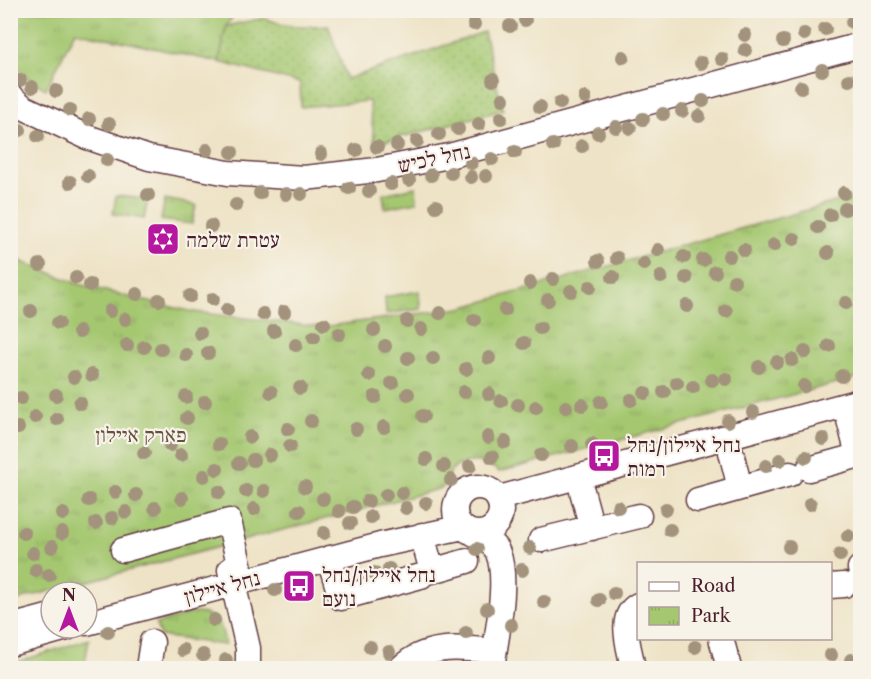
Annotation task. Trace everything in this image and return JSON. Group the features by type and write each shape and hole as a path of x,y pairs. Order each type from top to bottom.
{"street":[{"name":"נחל לכיש","path":"10,96 23,107 87,137 149,158 228,173 304,178 377,170 449,156 861,45"},
{"path":"500,505 582,491 731,452 857,412"},
{"path":"698,500 859,455 857,412"},
{"path":"500,505 857,412"},
{"path":"731,452 740,488"},
{"path":"401,669 418,655 432,650 456,648 493,660 501,599 498,552 491,543 464,524 458,498 468,489 483,487 490,489 500,505 497,524 486,532 464,524"},
{"path":"582,491 592,528"},
{"path":"541,540 639,516"},
{"path":"123,550 229,521 248,648 248,669"},
{"name":"נחל איילון","path":"99,605 329,558 464,524"},
{"name":"נחל איילון","path":"99,618 237,576 464,524"},
{"path":"422,536 432,571 467,561"},
{"path":"329,558 341,598 421,576"},
{"path":"633,669 625,624 629,614 637,606"},
{"path":"10,627 39,619"},
{"path":"10,644 39,636"},
{"path":"148,669 152,642"}],"green space":[{"path":"11,11 237,11 226,26 219,62 75,31 46,89 29,79 11,61"},
{"path":"264,18 295,26 328,25 347,79 484,32 503,110 375,144 369,101 301,107 300,83 219,62 226,26"},
{"path":"416,187 417,202 385,208 383,194"},
{"name":"פארק איילון","path":"860,195 860,377 499,472 483,463 466,463 451,471 443,488 93,580 39,580 39,594 11,605 11,255 25,263 79,284 136,299 194,312 321,327 461,308"},
{"path":"116,196 148,199 144,219 113,214"},
{"path":"165,199 196,205 192,224 161,220"},
{"path":"420,291 421,309 386,314 385,297"},
{"path":"192,613 207,614 217,620 225,645 160,636 156,624"},
{"path":"89,640 84,668 11,668 11,664"}],"place":[{"name":"עטרת שלמה","path":"163,239"},
{"name":"נחל איילון/נחל רמות","path":"604,456"},
{"name":"נחל איילון/נחל נועם","path":"299,586"}]}
